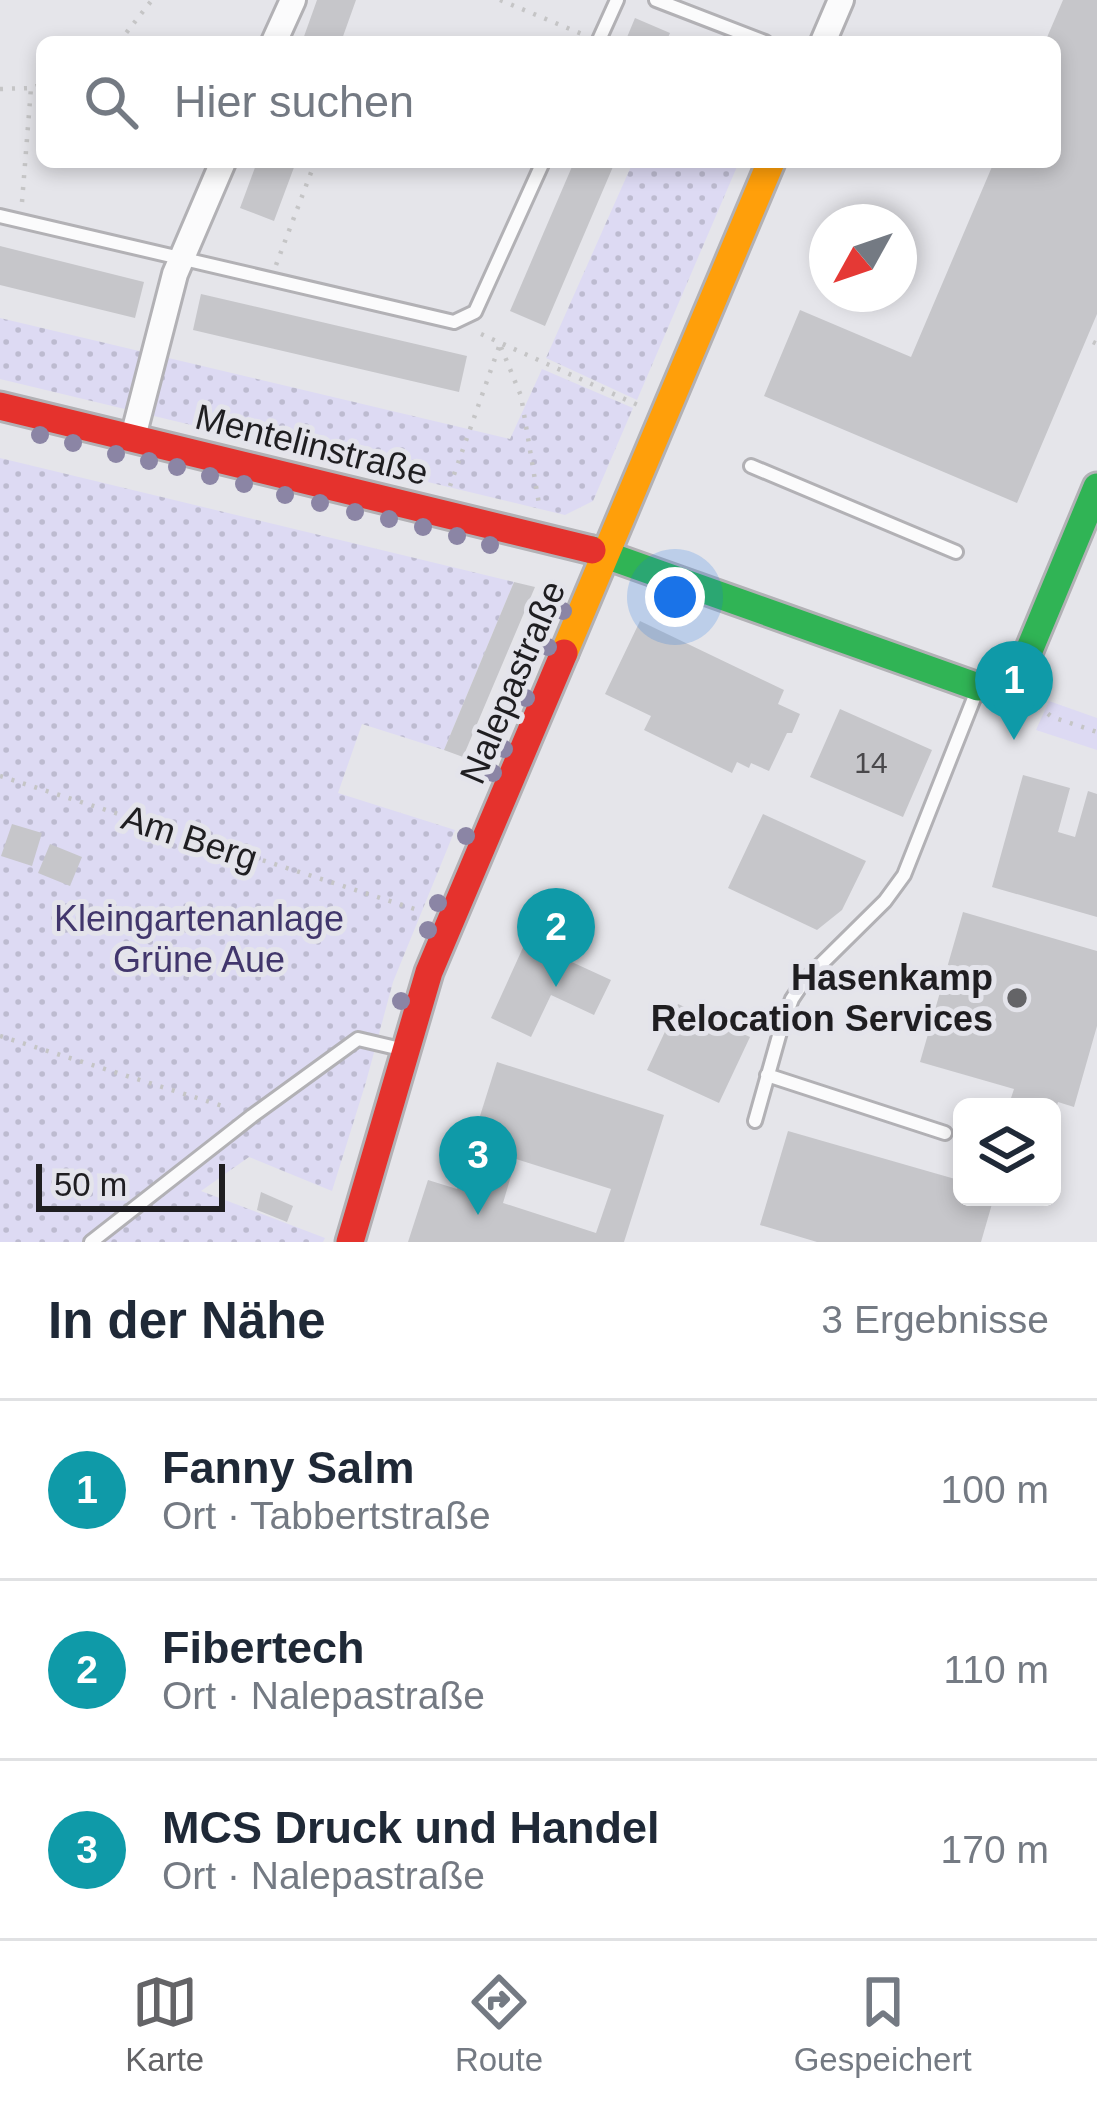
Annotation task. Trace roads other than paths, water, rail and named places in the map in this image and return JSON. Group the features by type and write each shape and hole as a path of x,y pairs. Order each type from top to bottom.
{"street":[{"path":"277,36 292,0"},
{"path":"826,36 841,0"},
{"path":"133,437 181,259 220,168"},
{"name":"Nalepastraße","path":"350,1242 429,972 768,168"},
{"name":"Mentelinstraße","path":"0,406 560,541 978,687"},
{"path":"978,687 1023,665 1097,488"}],"lane":[{"path":"600,36 617,0"},
{"path":"656,0 749,36"},
{"path":"0,216 454,322 475,312 540,168"},
{"path":"751,466 956,552"},
{"path":"755,1121 792,999 904,875 978,687"},
{"path":"92,1242 358,1040 406,1051"},
{"path":"767,1075 945,1133"}],"place":[{"name":"Fanny Salm","path":"1014,740"},
{"name":"Fibertech","path":"556,987"},
{"name":"Hasenkamp Relocation Services","path":"1017,998"},
{"name":"MCS Druck und Handel","path":"478,1215"}],"park label":[{"name":"Kleingartenanlage Grüne Aue","path":"199,938"}]}
